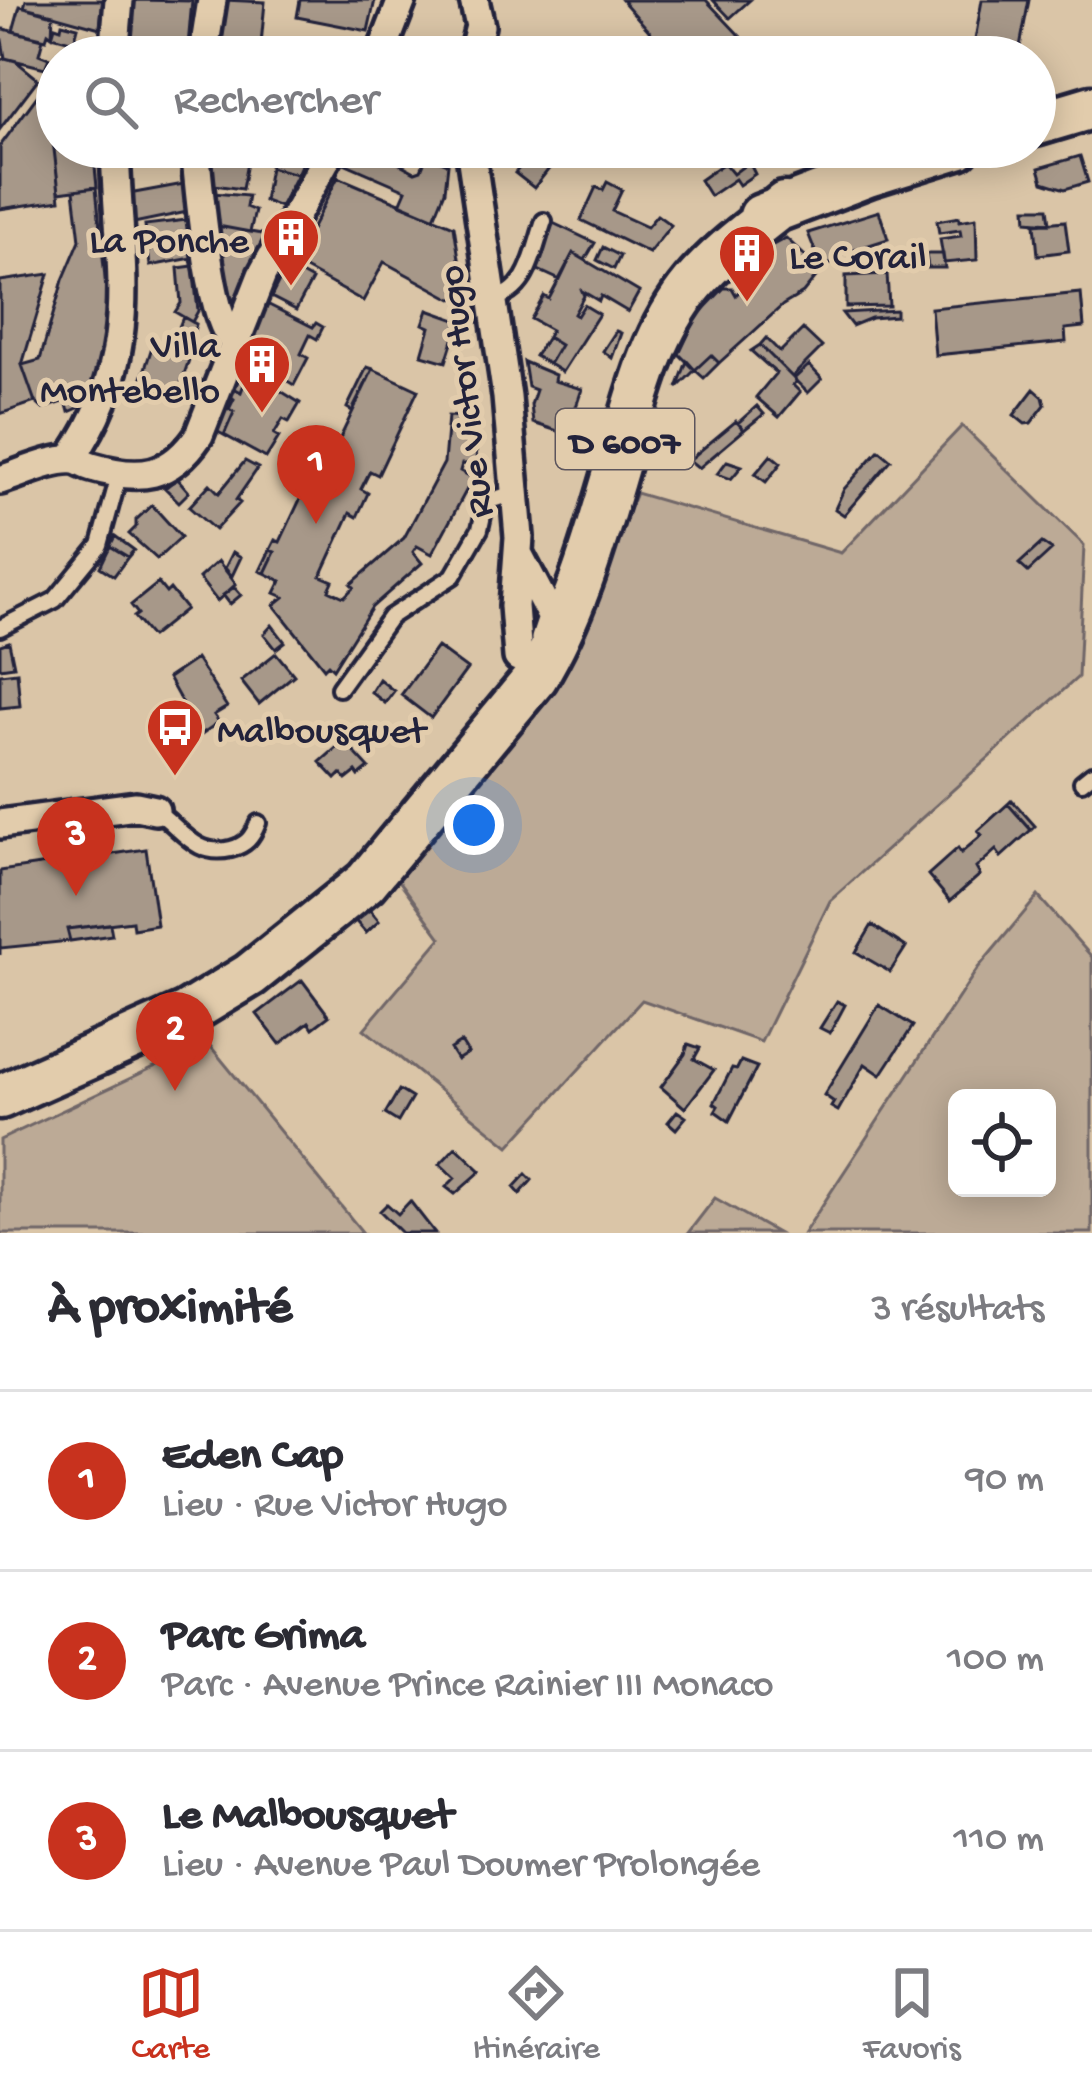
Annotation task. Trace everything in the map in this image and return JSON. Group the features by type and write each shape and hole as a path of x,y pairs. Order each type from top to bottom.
{"main road":[{"path":"1056,118 1092,107"},
{"name":"D 6007","path":"304,930 349,867 483,709 541,618 621,371 646,342 679,273 720,236 784,204 894,168"},
{"name":"D 6007","path":"0,1097 187,1014 250,974 366,882 552,651 541,618"}],"street":[{"path":"116,36 119,0"},
{"path":"206,36 212,0"},
{"path":"388,36 402,0"},
{"path":"474,0 477,36"},
{"path":"71,460 116,369 124,318 117,168"},
{"path":"198,168 214,304 224,332 233,340"},
{"path":"0,480 71,460 146,476 169,468 185,455 199,435 262,274 321,168"},
{"name":"Rue Victor Hugo","path":"473,168 507,397 520,557 541,618"},
{"path":"0,824 136,806 155,810"}],"lane":[{"path":"492,299 509,296 519,288 544,220"},
{"path":"0,628 55,600 100,545 120,472"},
{"path":"339,688 390,616 452,576 480,529 486,502 514,494"},
{"path":"155,810 198,849 220,852 239,848 252,838 258,823"}],"shaded area":[{"path":"962,426 1084,545 1078,677 830,901 761,1042 642,1000 509,1146 364,1029 441,938 390,868 548,700 636,493 841,553"},
{"path":"1038,896 1092,957 1092,1233 804,1233 978,968"},
{"path":"207,1042 363,1233 0,1233 0,1140"},
{"path":"715,1198 777,1233 688,1233"}],"building":[{"path":"26,0 103,0 100,28 24,7"},
{"path":"133,0 192,1 189,36 130,36"},
{"path":"224,0 265,2 262,36 218,36"},
{"path":"300,0 375,0 368,31 297,17"},
{"path":"622,0 706,0 740,36 654,36"},
{"path":"713,0 750,0 730,18"},
{"path":"982,0 1029,0 1022,36 976,36"},
{"path":"20,6 53,14 52,36 13,31"},
{"path":"62,23 78,27 76,36 52,36 55,26 61,28"},
{"path":"0,28 36,37 36,66 5,58"},
{"path":"0,60 16,61 36,82 0,129"},
{"path":"36,97 36,168 56,168 60,200 0,209 0,146"},
{"path":"1080,156 1088,182 1065,189 1043,182 1039,168 1056,168 1056,163"},
{"path":"56,168 95,168 97,187 59,192"},
{"path":"213,168 246,168 242,189 214,185"},
{"path":"270,168 297,174 280,207 264,201"},
{"path":"356,168 415,172 448,168 434,218 400,204 406,190"},
{"path":"519,168 550,168 534,188 515,173"},
{"path":"717,168 728,168 733,174 752,168 755,174 739,185 735,179 710,196 700,180"},
{"path":"338,177 454,226 465,297 452,299 384,262 363,301 294,263"},
{"path":"607,182 622,190 612,211 647,227 657,215 671,225 649,253 581,220 596,187 603,190"},
{"path":"189,183 192,211 134,223 129,194"},
{"path":"96,187 110,328 104,357 78,408 69,412 66,401 43,409 35,402 22,365 40,360 80,240 74,190"},
{"path":"213,193 248,196 246,207 255,211 250,232 218,226"},
{"path":"1026,208 1048,208 1050,223 1027,221"},
{"path":"879,211 888,239 838,255 840,262 821,266 808,233"},
{"path":"959,217 959,221 976,218 977,260 944,263 940,239 961,236 960,230 939,233 937,221"},
{"path":"187,220 192,258 150,266 145,225"},
{"path":"1065,221 1069,251 1038,255 1035,224"},
{"path":"553,223 595,243 585,260 573,253 560,280 536,269"},
{"path":"217,226 268,235 232,304 227,303"},
{"name":"Le Corail","path":"786,238 820,270 816,277 719,363 711,355 695,370 679,354 697,316 724,288 732,288 736,295 754,275 749,272 750,263"},
{"path":"603,247 620,256 614,269 597,260"},
{"path":"573,253 639,292 628,312 582,291 574,314 584,305 599,314 562,372 549,364 560,345 547,337 551,330 531,319 544,296 549,299"},
{"path":"926,254 943,254 945,268 928,268"},
{"path":"193,266 198,311 192,322 175,312 181,303 178,268"},
{"name":"La Ponche","path":"287,266 312,280 296,310 271,297"},
{"path":"49,274 22,365 35,402 0,414 0,281"},
{"path":"887,274 889,306 846,307 846,276"},
{"path":"1081,293 1084,327 1065,329 1066,342 935,355 931,308"},
{"path":"267,304 313,327 316,323 323,327 317,339 310,335 301,354 308,358 294,385 243,354"},
{"path":"428,310 459,321 446,362 422,355 430,327 423,324"},
{"path":"896,310 896,316 852,326 842,313"},
{"path":"183,317 196,324 187,352 171,347"},
{"path":"803,329 822,347 792,377 760,345 766,338 780,352"},
{"path":"616,331 621,333 612,358 603,351"},
{"path":"547,337 560,345 549,364 535,356"},
{"path":"154,341 191,354 176,398 139,387"},
{"path":"760,345 796,381 793,385 800,392 779,417 756,397 776,373 751,351"},
{"path":"711,355 719,363 704,378 695,370"},
{"path":"687,361 695,370 677,388"},
{"path":"524,362 555,375 554,381 582,389 567,434 533,423 531,405 536,390 528,387"},
{"path":"809,365 822,379 808,393 794,379"},
{"path":"241,367 249,371 241,392 234,388"},
{"path":"367,367 373,369 352,411 347,408"},
{"path":"373,369 418,390 378,475 370,471 361,489 368,493 357,517 350,513 321,576 333,581 329,590 344,597 354,587 351,584 404,538 444,463 448,416 478,418 476,464 462,464 460,471 473,478 432,554 417,546 413,552 422,563 372,607 333,669 328,664 324,668 274,605 284,597 275,593 281,581 265,573 275,552 270,550 275,540 280,542 304,491 299,489 304,478 309,480 324,448 333,453"},
{"name":"Villa Montebello","path":"249,371 300,403 289,422 283,419 266,458 224,435 234,412 229,409 234,399 230,396 234,388 241,392"},
{"path":"1034,389 1045,405 1025,424 1014,415"},
{"path":"757,406 764,414 744,430 738,423"},
{"path":"226,407 234,412 224,435 216,431"},
{"path":"736,421 744,430 699,468 689,460"},
{"path":"319,446 324,448 309,480 304,478"},
{"path":"879,450 891,460 844,515 835,509 844,489"},
{"path":"771,455 781,463 766,482 755,474"},
{"path":"245,461 258,468 236,500 240,503 215,530 189,507 210,484 219,493"},
{"path":"727,461 742,466 731,479 717,474"},
{"path":"177,478 189,492 179,502 165,488"},
{"path":"152,505 181,537 157,559 129,534"},
{"path":"115,536 134,550 128,557 110,546"},
{"path":"1042,543 1052,550 1028,572 1019,564"},
{"path":"110,546 128,557 114,576 100,567"},
{"path":"270,550 275,552 265,573 260,571"},
{"path":"233,552 241,557 232,576 225,568"},
{"path":"218,561 236,584 217,601 199,578"},
{"path":"158,583 166,593 170,589 186,609 151,637 134,617 138,614 131,605"},
{"path":"234,587 241,595 230,604 223,595"},
{"path":"272,625 285,642 276,649 264,634"},
{"path":"9,642 14,666 0,668 0,645"},
{"path":"437,647 467,669 431,718 401,695"},
{"path":"276,653 294,675 259,704 241,681"},
{"path":"196,659 227,707 214,715 219,722 200,735 168,678"},
{"path":"17,672 20,706 0,708 0,674"},
{"path":"379,679 394,691 385,703 371,692"},
{"path":"344,741 369,768 346,780 341,774 336,779 320,762"},
{"path":"1012,800 1035,826 1031,830 1008,804"},
{"path":"1008,804 1031,830 1001,857 996,850 976,868 980,875 950,901 928,875 958,848 961,853 982,835 978,831"},
{"path":"146,849 157,925 133,929 132,921 67,929 70,941 0,948 0,871"},
{"path":"364,903 379,921 366,933 352,917"},
{"path":"110,924 112,935 70,941 67,929"},
{"path":"872,925 906,947 890,972 856,952"},
{"path":"302,980 329,1016 313,1028 309,1022 280,1044 257,1014"},
{"path":"837,1001 845,1005 830,1033 820,1028"},
{"path":"879,1005 913,1026 881,1075 865,1064 838,1111 824,1095"},
{"path":"461,1042 468,1053 457,1060 450,1049"},
{"path":"688,1044 700,1048 694,1059 714,1070 685,1108 661,1087"},
{"path":"741,1061 757,1067 729,1121 715,1111 714,1103 732,1068 737,1069"},
{"path":"399,1090 412,1098 398,1122 385,1114"},
{"path":"677,1111 686,1117 676,1129 668,1122"},
{"path":"456,1147 481,1171 455,1194 446,1187 455,1178 440,1164"},
{"path":"526,1174 532,1180 520,1194 514,1187"},
{"path":"410,1201 435,1233 402,1233 380,1211 387,1204 398,1214"}],"place":[{"name":"La Ponche","path":"291,288"},
{"name":"Le Corail","path":"747,304"},
{"name":"Villa Montebello","path":"262,415"},
{"name":"Eden Cap","path":"316,524"},
{"name":"Malbousquet","path":"175,778"},
{"name":"Le Malbousquet","path":"76,896"},
{"name":"Parc Grima","path":"175,1091"}]}
